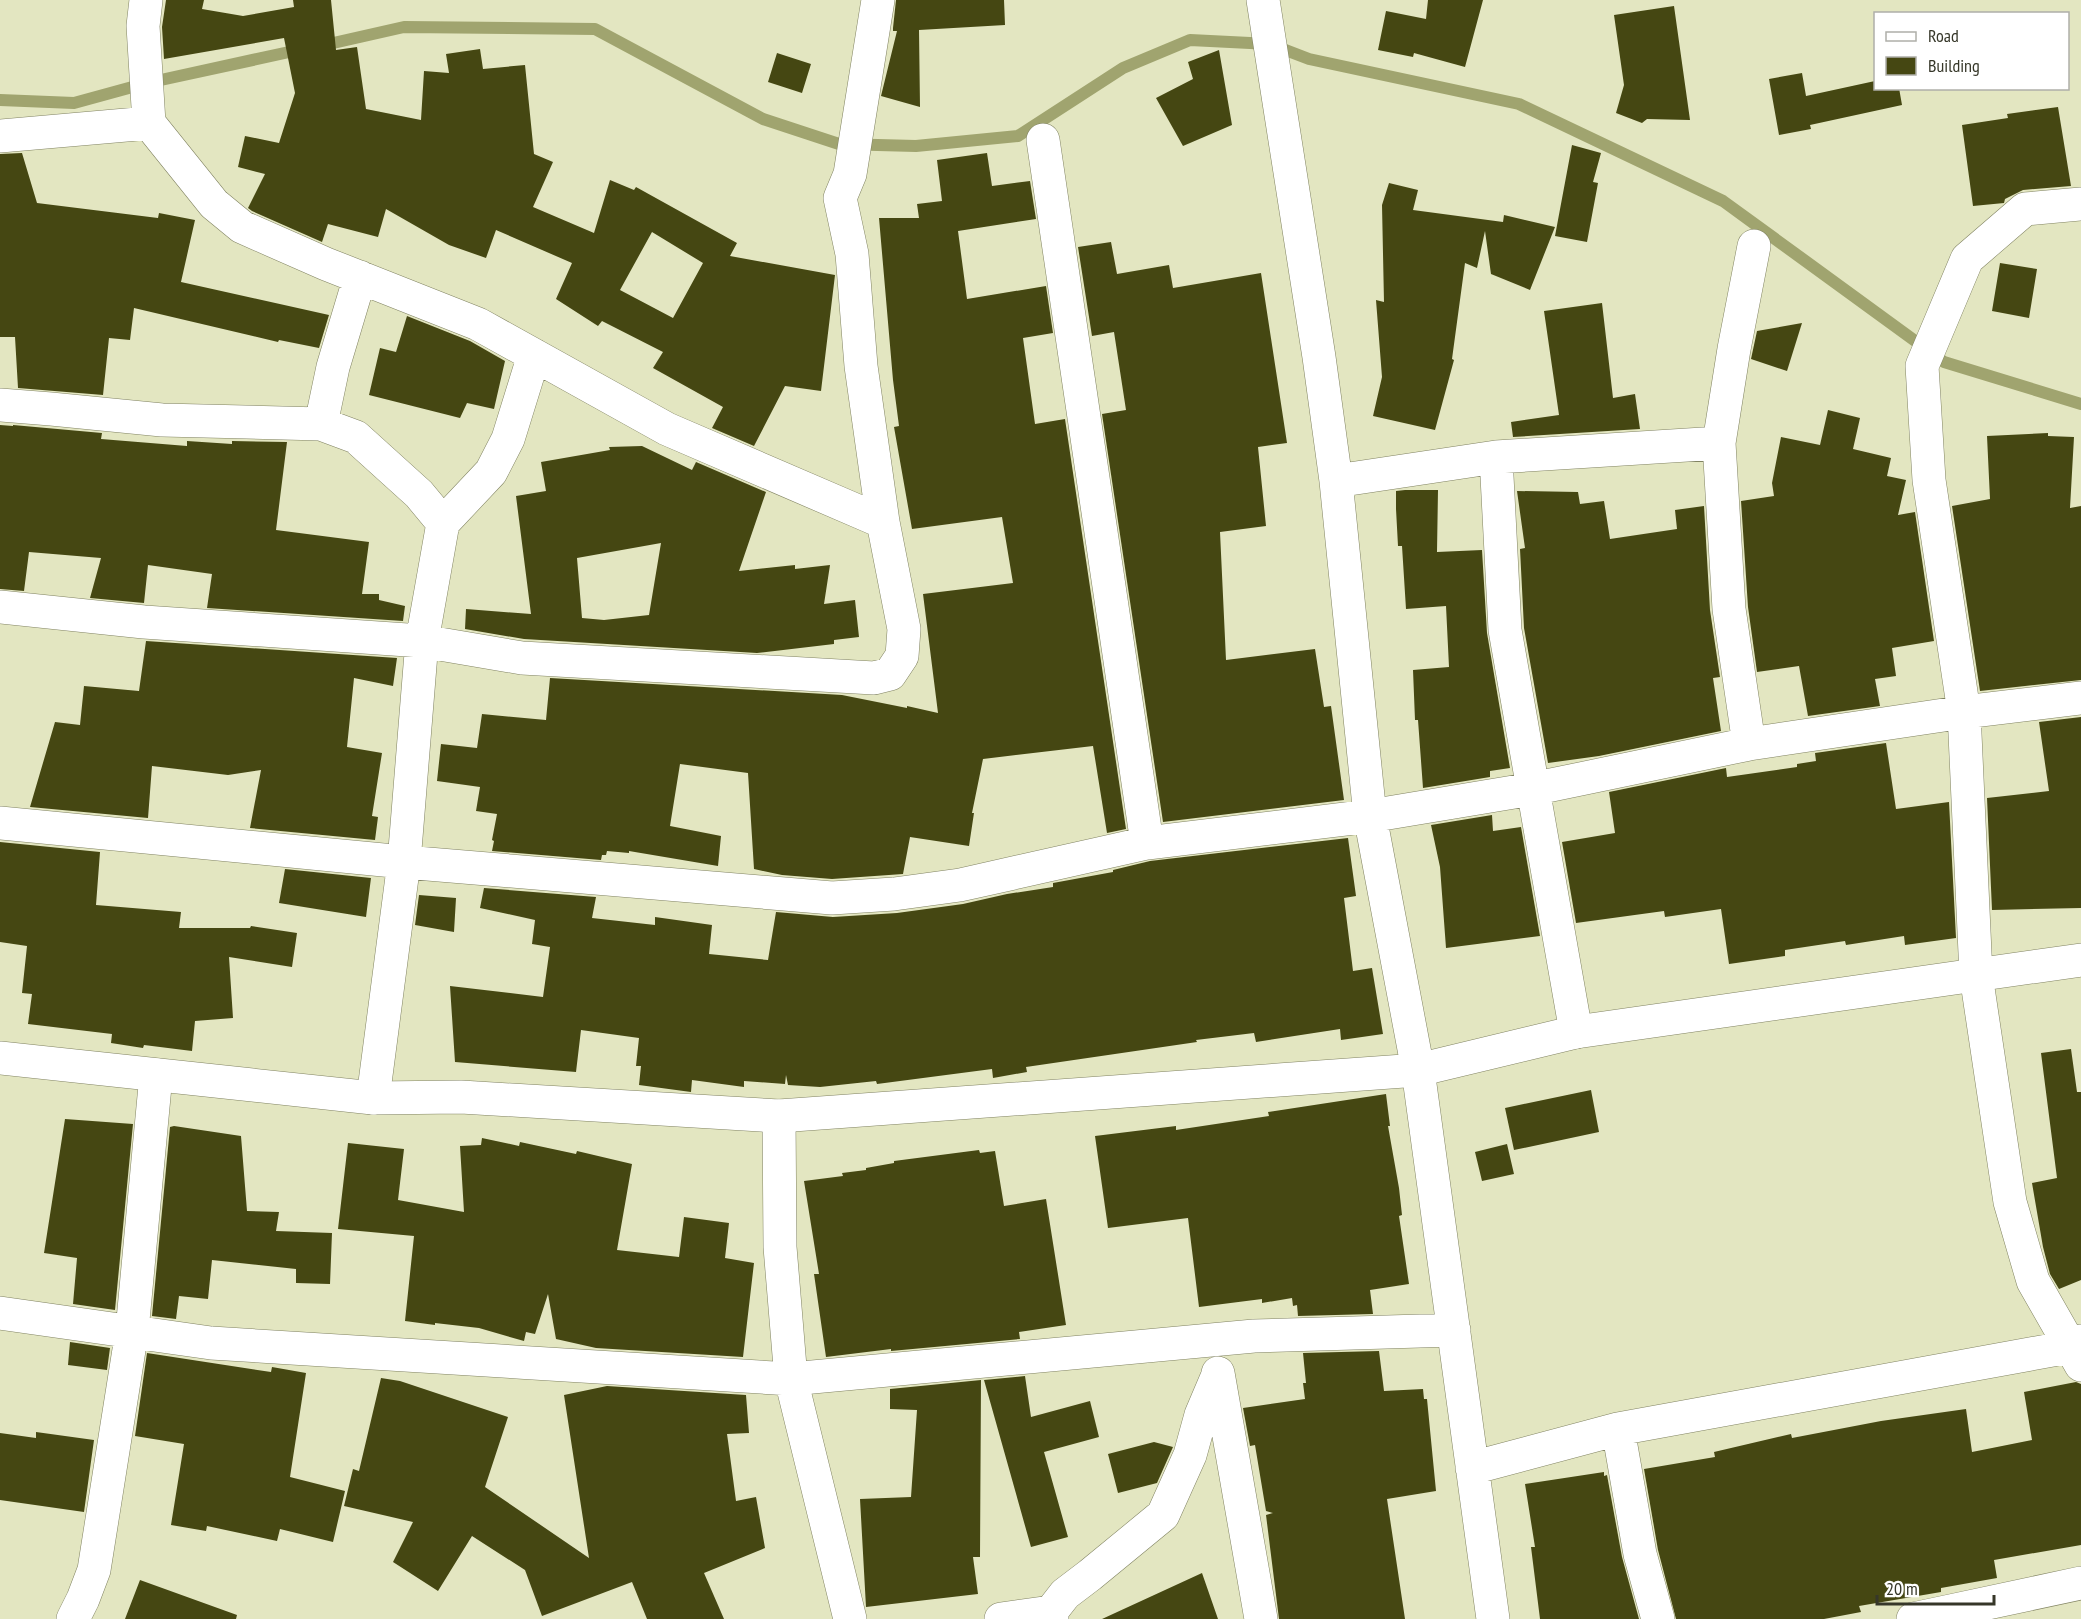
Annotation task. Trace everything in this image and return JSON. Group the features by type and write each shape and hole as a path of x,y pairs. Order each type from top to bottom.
{"street":[{"path":"146,0 143,26 149,123 214,204 242,226 360,277 478,324 668,429 883,522"},
{"path":"0,607 144,622 422,641 522,658 874,678 890,674 902,656 904,629 883,522 861,366 852,254 840,198 850,174 878,0"},
{"path":"1263,0 1320,357 1336,481 1370,816 1418,1070 1493,1619"},
{"path":"0,136 149,123"},
{"path":"1043,140 1147,843"},
{"path":"1472,1468 1618,1429 2077,1351 2033,1281 2010,1202 1976,975 1964,712 1929,480 1922,366 1967,259 2025,209 2081,204"},
{"path":"1749,744 1729,609 1719,443 1754,246"},
{"path":"321,424 333,367 360,277"},
{"path":"373,1098 404,862 422,641 443,523 491,472 508,439 534,355"},
{"path":"0,405 162,420 321,424 356,437 419,494 443,523"},
{"path":"1336,481 1496,457 1719,443"},
{"path":"1496,457 1505,630 1576,1032"},
{"path":"0,823 404,862 832,898 894,894 960,885 1147,843 1370,816 1532,789 1749,744 1964,712 2081,698"},
{"path":"0,1058 373,1098 461,1097 779,1116 1418,1070 1576,1032 2081,960"},
{"path":"73,1619 94,1570 132,1331 156,1075"},
{"path":"779,1116 780,1247 791,1379 850,1619"},
{"path":"0,1314 211,1343 791,1379 1254,1336 1454,1330"},
{"path":"1212,1340 1261,1619"},
{"path":"1001,1619 1052,1616 1065,1594 1163,1515 1190,1455 1218,1374"},
{"path":"1618,1429 1641,1554 1658,1619"},
{"path":"1913,1619 2081,1583"}],"building":[{"path":"166,0 204,0 202,9 243,16 294,7 293,0 331,0 336,50 357,47 366,109 421,120 424,71 449,73 446,54 480,49 483,69 525,65 534,154 553,162 533,207 594,233 610,180 634,190 636,187 737,243 730,256 835,275 821,391 785,386 754,446 712,428 723,407 653,368 663,352 602,321 598,326 556,299 572,263 496,230 486,258 449,245 386,209 378,237 328,224 322,242 252,211 248,208 265,174 238,167 245,136 279,143 295,93 284,38 164,59 162,27","holes":["652,232 703,263 673,318 620,290"]},
{"path":"896,0 1004,0 1005,25 919,30 920,107 881,96 897,31 893,31"},
{"path":"1428,0 1483,0 1465,67 1414,53 1413,57 1378,50 1386,11 1426,19"},
{"path":"1674,6 1690,120 1647,119 1642,123 1616,113 1624,85 1614,15"},
{"path":"1219,50 1232,125 1183,146 1156,98 1193,79 1188,62"},
{"path":"777,53 811,64 802,93 768,82"},
{"path":"1802,73 1806,96 1874,81 1874,90 1899,90 1902,105 1810,125 1811,129 1779,135 1769,79"},
{"path":"2058,107 2071,186 2023,190 2005,199 2004,203 1973,206 1962,125 2008,118 2007,114"},
{"path":"1572,145 1601,153 1593,182 1598,183 1587,242 1555,236"},
{"path":"22,153 37,203 158,218 159,213 195,220 181,282 329,315 319,348 279,340 278,342 134,308 130,340 109,338 103,395 18,388 15,337 0,337 0,154"},
{"path":"987,153 992,186 1030,181 1036,219 958,231 967,299 1046,286 1053,333 1023,338 1035,424 1065,419 1126,829 1107,833 1093,746 983,759 972,813 974,813 969,846 910,837 903,874 832,879 782,875 754,869 748,773 680,764 670,826 721,836 718,866 629,851 629,853 607,851 606,855 602,855 601,860 492,851 497,814 476,811 480,787 437,781 441,744 477,748 482,714 546,720 550,678 842,695 938,713 923,594 1013,583 1002,517 912,529 894,427 899,426 879,218 919,218 917,204 942,201 937,160"},
{"path":"1389,183 1418,190 1413,210 1503,222 1504,215 1555,227 1530,290 1491,274 1485,231 1477,268 1465,263 1452,359 1454,360 1435,430 1373,416 1382,377 1376,300 1384,302 1382,205"},
{"path":"1111,242 1117,274 1169,265 1173,288 1261,273 1287,443 1258,447 1266,526 1220,532 1226,660 1315,649 1324,707 1331,706 1344,800 1163,822 1102,414 1126,410 1114,332 1092,336 1078,247"},
{"path":"2000,263 2037,269 2029,318 1992,311"},
{"path":"1602,303 1613,398 1635,394 1640,429 1513,437 1511,422 1559,415 1544,311"},
{"path":"407,316 470,341 505,361 494,409 467,403 460,418 369,395 380,348 396,352"},
{"path":"1802,323 1787,371 1751,359 1757,331"},
{"path":"1828,410 1860,418 1853,449 1891,458 1887,476 1906,480 1898,515 1915,512 1934,641 1892,648 1896,676 1875,679 1880,706 1808,716 1799,666 1757,672 1748,607 1741,501 1774,496 1772,483 1781,437 1820,445"},
{"path":"0,425 102,433 101,439 187,446 187,441 232,444 232,441 287,442 276,530 369,542 362,594 379,594 379,600 405,606 403,621 207,608 212,574 148,565 144,603 90,598 101,558 29,552 24,591 0,589"},
{"path":"2048,433 2048,436 2074,437 2070,508 2081,506 2081,680 1980,691 1952,506 1990,499 1987,436"},
{"path":"642,446 692,470 696,462 766,492 739,571 795,565 795,569 830,565 824,604 855,600 859,637 834,640 834,644 757,653 524,639 465,629 466,609 531,614 516,496 546,491 541,462 610,450 609,447","holes":["661,543 649,615 604,620 582,618 577,558"]},
{"path":"1438,490 1437,552 1482,550 1487,633 1510,768 1490,771 1490,777 1423,788 1418,720 1415,720 1413,670 1449,667 1446,606 1406,609 1402,546 1398,546 1396,509 1396,491"},
{"path":"1517,491 1578,492 1580,504 1604,501 1610,539 1677,529 1675,510 1704,506 1710,610 1720,677 1713,678 1721,731 1599,756 1548,763 1524,628 1520,549 1525,548"},
{"path":"146,641 397,658 393,686 354,678 347,747 382,753 372,816 378,817 375,840 250,828 261,770 228,775 152,766 148,818 30,807 55,722 80,725 84,686 139,691"},
{"path":"2081,717 2081,908 1992,910 1987,798 2049,791 2039,722"},
{"path":"1886,743 1896,809 1949,802 1956,938 1905,945 1904,936 1846,945 1845,941 1785,950 1785,956 1729,964 1721,909 1665,917 1664,911 1576,923 1562,842 1615,833 1609,792 1726,768 1727,777 1797,767 1797,764 1816,761 1815,753"},
{"path":"1492,815 1493,831 1521,827 1540,936 1446,948 1440,867 1431,825"},
{"path":"1348,838 1356,896 1344,898 1353,971 1372,968 1383,1034 1341,1040 1340,1029 1256,1042 1254,1033 1026,1067 1027,1072 993,1078 992,1069 877,1084 876,1081 820,1087 788,1085 786,1075 785,1084 744,1081 744,1087 692,1080 691,1092 639,1085 641,1066 636,1066 639,1038 581,1030 576,1072 455,1062 450,986 543,997 550,947 532,944 535,920 480,908 484,888 596,897 592,918 655,925 655,917 712,925 709,954 768,960 776,912 833,917 897,913 963,904 1053,887 1053,883 1113,872 1113,870 1150,861"},
{"path":"0,842 100,852 96,905 181,912 179,928 250,928 251,926 297,933 292,967 229,957 233,1018 195,1021 192,1051 144,1045 143,1048 111,1043 112,1034 28,1024 32,994 22,993 27,946 0,942"},
{"path":"285,869 371,878 366,917 279,903"},
{"path":"419,895 456,898 454,932 415,925"},
{"path":"2071,1049 2077,1092 2081,1092 2081,1280 2059,1289 2050,1274 2043,1247 2032,1183 2057,1178 2041,1053"},
{"path":"1591,1090 1599,1132 1514,1150 1505,1108"},
{"path":"1386,1094 1390,1126 1388,1126 1399,1188 1402,1215 1399,1216 1409,1284 1370,1290 1373,1314 1298,1316 1297,1305 1293,1306 1292,1298 1262,1303 1262,1299 1199,1307 1188,1218 1108,1228 1095,1136 1176,1126 1176,1130 1269,1116 1268,1112"},
{"path":"65,1119 133,1124 115,1310 73,1304 77,1258 44,1253"},
{"path":"170,1127 241,1136 247,1211 279,1212 276,1231 332,1233 330,1284 296,1283 296,1269 212,1260 208,1299 179,1296 176,1319 152,1316"},
{"path":"482,1138 519,1146 520,1142 576,1154 577,1151 632,1164 617,1250 679,1257 684,1217 729,1223 725,1258 754,1263 743,1357 596,1348 556,1339 548,1294 535,1334 526,1332 524,1341 479,1328 405,1321 414,1236 338,1229 348,1143 404,1149 398,1200 464,1212 460,1146 481,1145"},
{"path":"1507,1144 1514,1174 1482,1181 1475,1152"},
{"path":"979,1150 980,1153 995,1151 1004,1206 1046,1199 1066,1325 1019,1332 1020,1339 891,1351 891,1349 826,1357 814,1274 819,1274 804,1181 843,1176 842,1173 866,1170 866,1168 894,1163 894,1161"},
{"path":"70,1342 110,1348 107,1370 68,1365"},
{"path":"1379,1351 1384,1391 1423,1389 1424,1399 1427,1399 1436,1491 1387,1499 1405,1619 1279,1619 1266,1515 1273,1513 1266,1511 1255,1445 1250,1446 1243,1408 1305,1399 1303,1353"},
{"path":"147,1353 271,1372 272,1367 306,1373 290,1477 345,1491 333,1542 280,1529 277,1541 207,1526 206,1531 171,1525 184,1444 135,1436"},
{"path":"1025,1376 1031,1417 1090,1401 1099,1437 1044,1452 1068,1537 1031,1547 984,1380"},
{"path":"381,1378 400,1381 508,1417 485,1487 589,1558 564,1395 607,1386 746,1395 749,1433 727,1434 736,1501 756,1497 765,1548 704,1573 724,1619 647,1619 632,1582 542,1616 525,1570 472,1536 438,1591 393,1562 413,1522 344,1506 353,1469 359,1471"},
{"path":"981,1380 980,1557 973,1557 978,1594 866,1607 860,1499 911,1497 917,1410 890,1409 890,1389"},
{"path":"2076,1382 2081,1384 2081,1545 1994,1560 1997,1578 1941,1588 1941,1592 1859,1606 1861,1612 1824,1619 1676,1619 1658,1550 1644,1469 1715,1457 1714,1452 1791,1434 1792,1438 1881,1421 1966,1409 1972,1452 2032,1440 2024,1392"},
{"path":"36,1432 94,1440 84,1512 0,1500 0,1433 36,1438"},
{"path":"1154,1442 1173,1447 1157,1483 1118,1493 1108,1454"},
{"path":"1604,1472 1604,1476 1607,1475 1622,1557 1639,1619 1540,1619 1531,1547 1535,1547 1525,1484"},
{"path":"1202,1573 1218,1619 1102,1619"},
{"path":"140,1580 237,1615 236,1619 125,1619"}],"waterway":[{"path":"320,46 404,27 595,29 763,119 839,144 916,146 1018,136 1123,68 1190,40 1270,44 1309,59 1519,104 1723,201 1944,362 2081,404"},
{"path":"0,100 74,103 147,83 303,49"}]}
